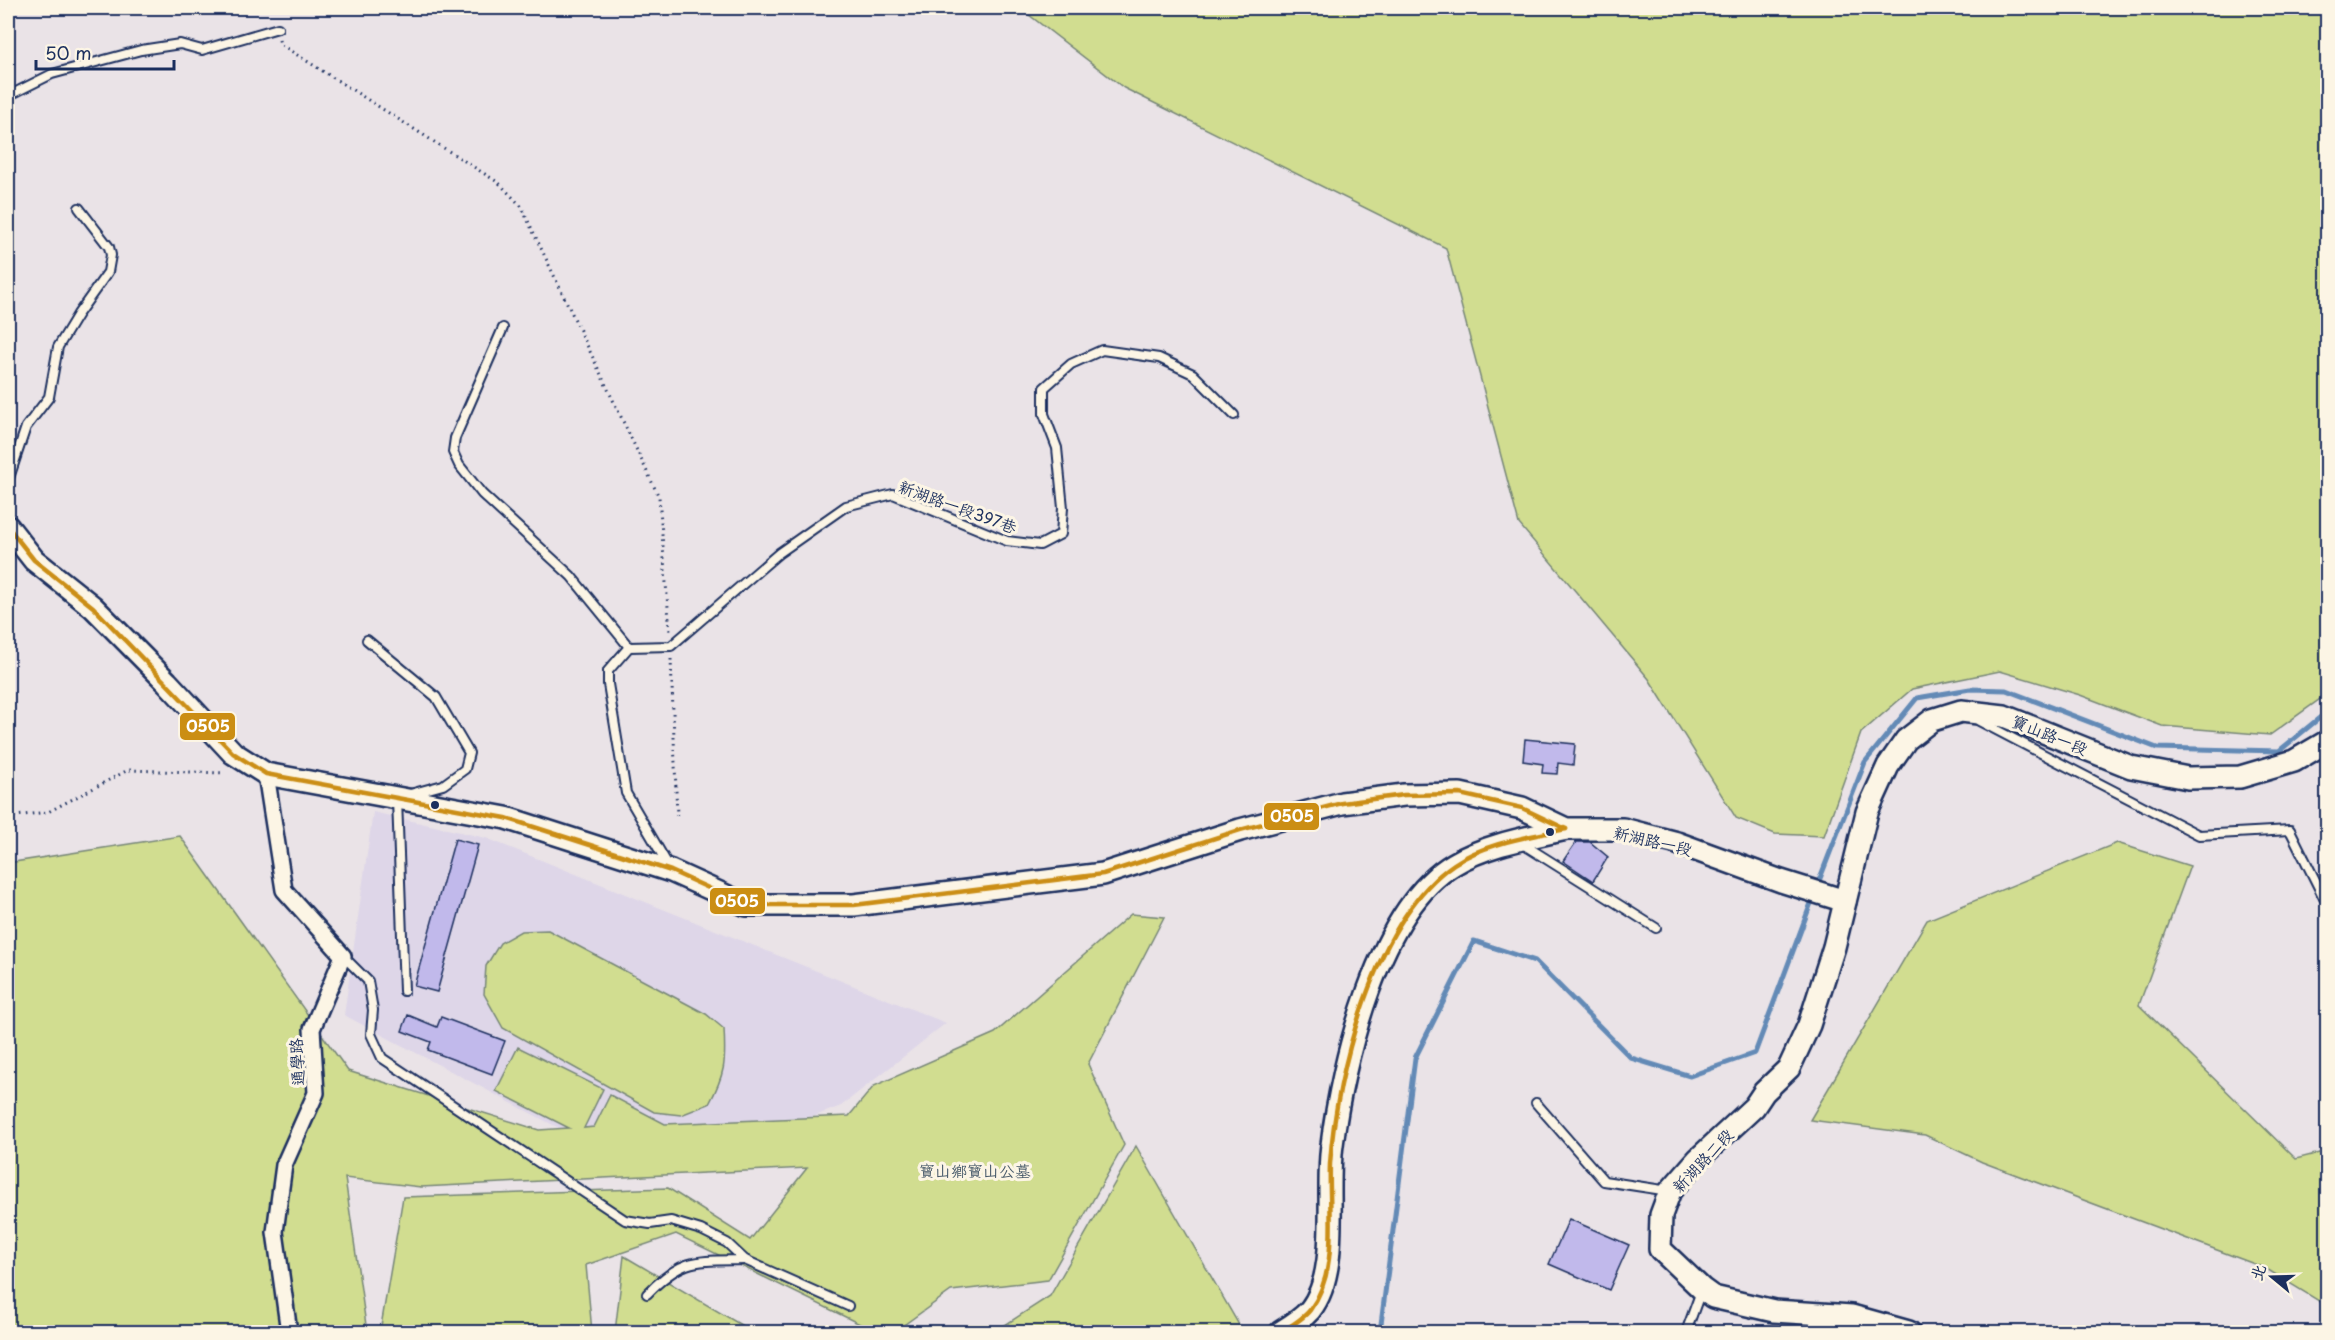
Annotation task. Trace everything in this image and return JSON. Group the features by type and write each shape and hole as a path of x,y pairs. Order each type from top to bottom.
{"street":[{"name":"新湖路一段","path":"8,527 34,560 101,615 168,682 232,753 266,774 506,818 671,871 746,905 854,905 1103,874 1240,830 1342,803 1404,795 1460,794 1522,808 1566,829 1623,829 1677,843 1845,902"},
{"name":"寶山路一段","path":"1845,902 1867,812 1888,766 1906,740 1932,720 1960,711 2004,716 2131,767 2187,778 2240,777 2294,761 2328,741"},
{"path":"266,774 284,890 343,956"},
{"path":"1281,1332 1310,1309 1328,1266 1331,1147 1341,1090 1356,1027 1379,964 1401,917 1432,881 1453,864 1517,841 1566,829"},
{"name":"新湖路二段","path":"1845,902 1834,947 1809,1025 1789,1068 1764,1092 1755,1107 1698,1159 1670,1191 1661,1215 1660,1249 1713,1297 1774,1311 1852,1316 1909,1332"},
{"name":"通學路","path":"289,1332 275,1232 284,1165 316,1093 312,1029 343,956"}],"lane":[{"path":"8,96 52,74 141,50 180,44 202,50 278,28"},
{"path":"8,481 26,427 49,397 58,347 108,272 111,255 109,247 79,208"},
{"path":"503,328 455,438 453,452 459,465 482,494 571,576 629,647"},
{"name":"新湖路一段397巷","path":"671,646 779,553 846,506 893,494 1007,542 1040,545 1061,534 1063,508 1057,448 1044,414 1044,388 1071,364 1102,350 1159,358 1193,374 1234,415"},
{"path":"367,640 436,697 469,753 465,768 443,785 396,798 404,991"},
{"path":"671,646 629,647 608,670 611,703 626,793 671,871"},
{"path":"1960,711 2199,835 2290,830 2324,898"},
{"path":"1517,841 1656,928"},
{"path":"343,956 368,981 373,1010 371,1034 382,1058 625,1220 650,1224 671,1221 701,1230 727,1243 745,1260 848,1306"},
{"path":"1536,1103 1604,1180 1670,1191"},
{"path":"647,1294 665,1275 683,1264 745,1260"},
{"path":"1686,1332 1702,1289"}],"path":[{"path":"278,28 280,44 499,183 521,206 659,497 671,646 677,816"},
{"path":"8,818 48,812 128,770 231,773"}],"shaded area":[{"path":"373,812 486,838 946,1023 841,1106 719,1153 650,1176 344,1015"}],"green space":[{"path":"1020,8 2327,8 2327,694 2270,735 2162,726 2080,695 2000,671 1912,689 1861,733 1824,836 1775,834 1736,818 1649,679 1519,524 1446,248 1124,88"},
{"name":"寶山鄉寶山公墓","path":"180,836 348,1071 539,1130 569,1128 496,1091 518,1047 603,1089 584,1128 594,1127 610,1095 665,1124 849,1116 874,1086 995,1033 1131,914 1164,917 1088,1064 1124,1145 1048,1280 951,1291 894,1332 876,1332 676,1234 586,1265 592,1332 380,1332 403,1197 668,1188 750,1240 807,1168 421,1187 345,1178 367,1332 8,1332 8,863"},
{"path":"2117,843 2190,866 2139,1005 2296,1159 2327,1151 2327,1306 2265,1268 1982,1162 1925,1135 1810,1120 1927,920"},
{"path":"548,930 706,1014 724,1029 723,1068 709,1104 681,1115 654,1112 503,1028 484,994 486,966 500,943 521,931"},
{"path":"1136,1146 1243,1332 994,1332 1050,1296"},
{"path":"624,1256 753,1332 615,1332"}],"building":[{"path":"1525,739 1575,744 1573,765 1558,763 1557,774 1542,773 1543,764 1523,761"},
{"path":"455,839 478,845 437,992 414,986"},
{"path":"1576,842 1590,842 1608,857 1593,881 1563,861"},
{"path":"408,1015 437,1027 441,1017 505,1041 492,1074 428,1050 431,1042 402,1031"},
{"path":"1569,1219 1629,1245 1609,1290 1549,1264"}],"waterway":[{"path":"1817,886 1865,762 1917,698 1970,689 2006,690 2157,748 2279,751 2328,711"},
{"path":"1380,1332 1415,1058 1474,941 1535,961 1631,1058 1690,1076 1755,1053 1814,895"}],"transit line":[{"name":"0505","path":"8,527 34,560 93,607 233,753 266,774 506,818 671,871 746,905 854,905 1103,874 1240,830 1342,803 1404,795 1460,794 1522,808 1566,829"},
{"name":"0505","path":"1281,1332 1310,1310 1326,1277 1331,1239 1330,1164 1341,1086 1351,1043 1365,1000 1382,958 1402,921 1426,889 1454,864 1466,857 1493,846 1566,829"}]}
